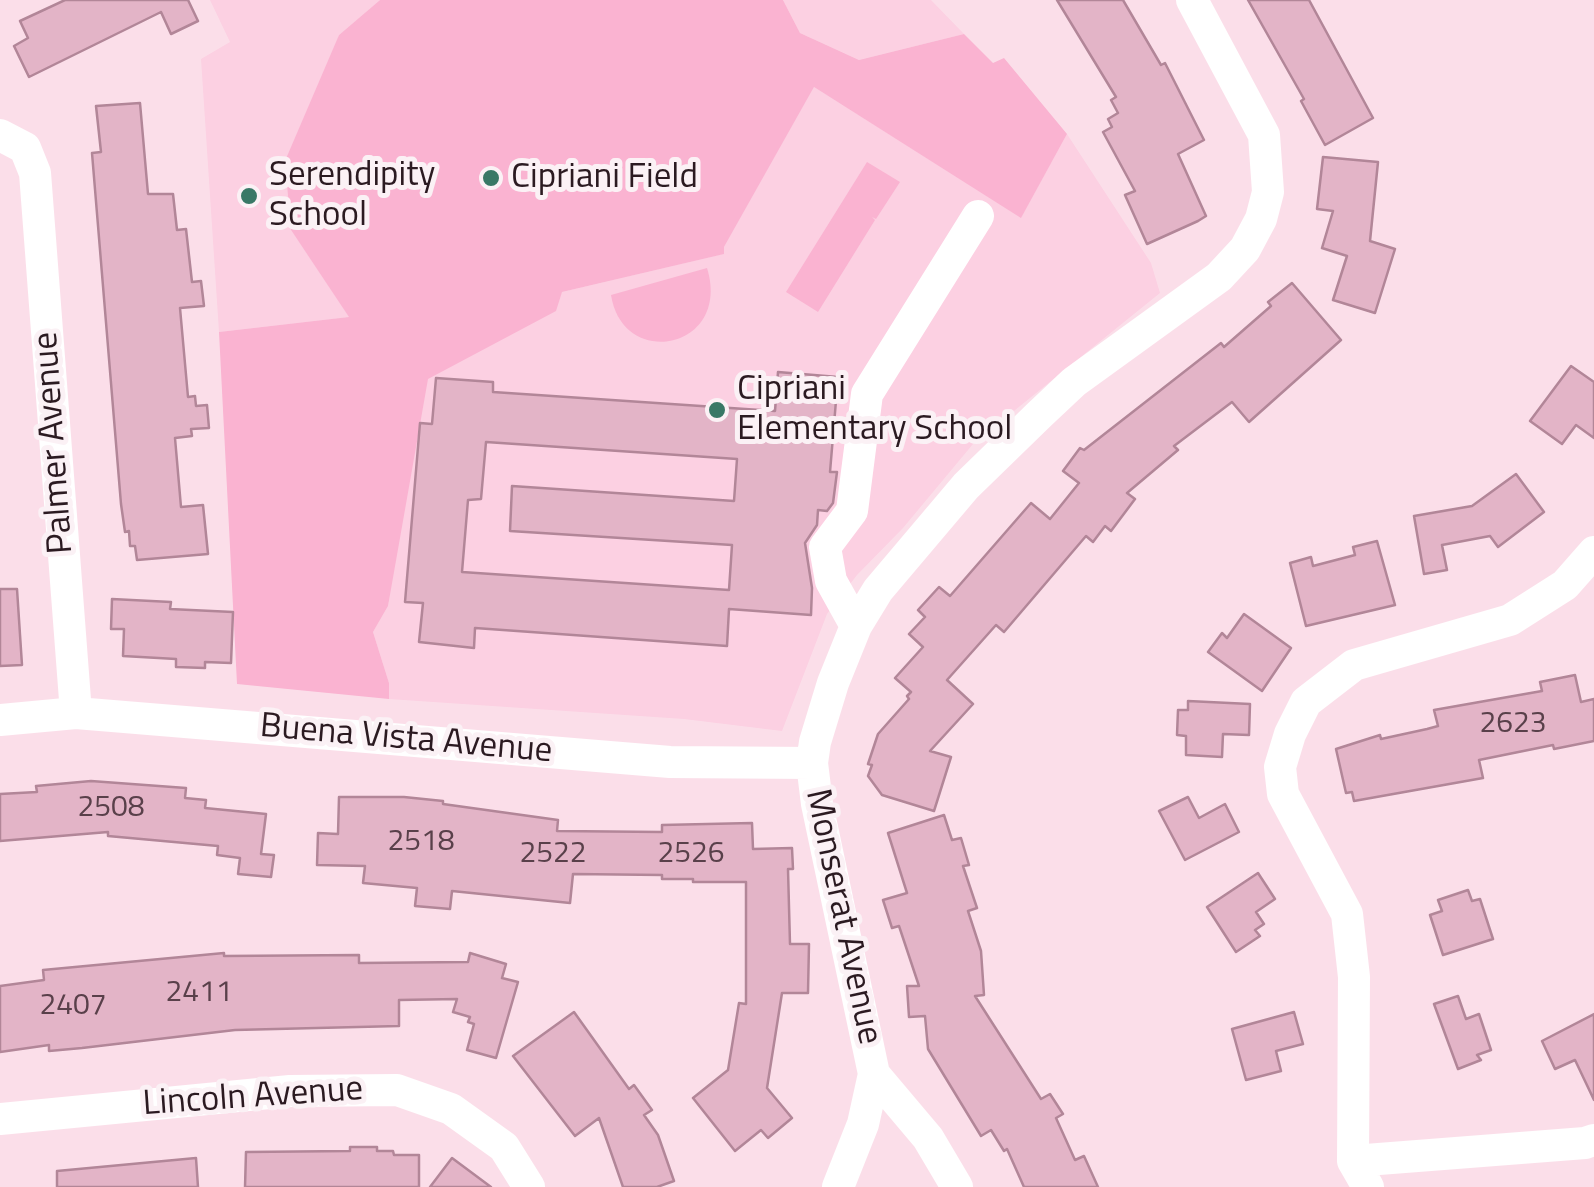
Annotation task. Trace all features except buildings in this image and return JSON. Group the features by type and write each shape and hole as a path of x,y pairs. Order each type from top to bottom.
{"street":[{"name":"Monserat Avenue","path":"838,1187 863,1124 874,1074 817,804 812,763 833,683 856,626 878,590 966,486 1074,382 1218,277 1245,249 1261,218 1268,192 1264,135 1192,0"},
{"name":"Palmer Avenue","path":"0,135 25,148 34,173 76,712"},
{"path":"856,626 831,581 825,547 852,511 867,394 978,216"},
{"path":"1594,552 1565,586 1510,620 1354,665 1306,702 1280,767 1283,794 1346,914 1354,976 1360,1174 1594,1140"},
{"name":"Buena Vista Avenue","path":"0,720 76,712 670,762 812,763"},
{"path":"874,1074 928,1138 957,1187"},
{"name":"Lincoln Avenue","path":"0,1119 290,1091 397,1090 451,1109 504,1147 529,1187"}],"shaded area":[{"name":"Serendipity School","path":"210,0 380,0 339,35 291,230 350,317 219,332 201,59 230,42"},
{"path":"380,0 783,0 800,33 859,60 964,34 993,63 1004,58 1067,134 1021,218 814,87 724,247 724,254 562,292 556,311 428,379 388,606 373,632 389,683 389,699 237,684 219,332 349,317 291,230 285,161 339,35"},
{"path":"783,0 931,0 964,34 859,60 800,33"},
{"name":"Cipriani Elementary School","path":"814,87 1021,217 1067,134 1151,263 1160,293 973,444 903,528 857,575 827,614 782,731 684,719 389,699 389,683 373,632 388,606 412,442 427,379 562,292 723,254"},
{"path":"867,162 900,182 876,219 872,217 875,220 818,312 786,292"},
{"path":"707,268 711,296 704,317 691,332 673,340 653,341 635,334 620,319 611,295"}],"place":[{"name":"Cipriani Field","path":"491,178"},
{"name":"Serendipity School","path":"249,196"},
{"name":"Cipriani Elementary School","path":"717,410"}]}
